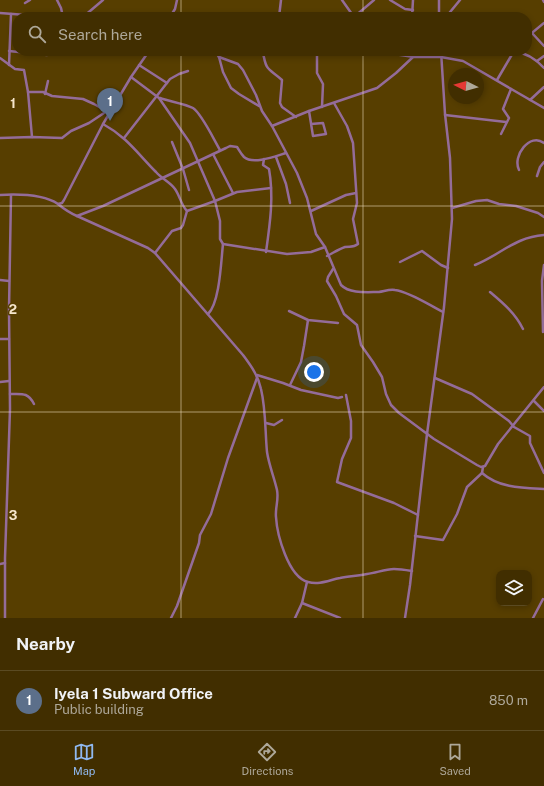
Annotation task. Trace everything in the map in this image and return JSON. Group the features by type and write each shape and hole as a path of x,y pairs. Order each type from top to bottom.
{"street":[{"path":"24,3 30,0"},
{"path":"58,0 62,12"},
{"path":"89,12 103,0"},
{"path":"173,12 177,0"},
{"path":"280,12 281,0"},
{"path":"342,0 350,12"},
{"path":"360,12 374,0"},
{"path":"390,0 405,9 413,10 413,0"},
{"path":"439,0 439,12"},
{"path":"450,12 460,0"},
{"path":"0,13 11,14 9,51 10,66"},
{"path":"544,23 532,33 544,46"},
{"path":"58,204 62,203 64,200 109,112 130,77 145,56"},
{"path":"263,56 264,64 266,67 282,80 281,106 296,117"},
{"path":"317,56 317,73 323,84 322,107"},
{"path":"272,126 309,111 377,88 396,73 412,56 453,58 466,63 544,108"},
{"path":"497,80 511,56"},
{"path":"528,56 537,61 544,68"},
{"path":"537,61 544,56"},
{"path":"219,57 223,72 231,88 260,106"},
{"path":"219,57 233,61 240,66 256,95 260,106 272,126 302,185 311,211 316,234 325,247 341,285 349,290 364,292 395,290 416,298 442,312"},
{"path":"405,618 412,571 427,434 448,268 452,208 449,179 450,158 441,57"},
{"path":"0,58 15,69 24,70 28,92 32,137"},
{"path":"139,65 167,83"},
{"path":"124,138 167,83 174,76 188,72"},
{"path":"130,77 158,96 195,110 204,122 220,150"},
{"path":"46,94 48,81"},
{"path":"530,100 544,87"},
{"path":"501,134 509,116 503,109 511,89"},
{"path":"28,92 41,92 52,96 82,99 109,112"},
{"path":"158,96 190,143 215,201 220,221 220,239 223,244 216,296 208,314"},
{"path":"328,256 340,249 348,246 354,247 358,244 353,220 356,206 356,193 353,143 347,126 334,103"},
{"path":"309,111 311,124 314,137 326,134 323,123 311,124"},
{"path":"0,138 62,138 70,131 109,112"},
{"path":"445,115 506,122"},
{"path":"103,124 124,138 163,178 175,188 187,211 181,228 172,231 155,253"},
{"path":"519,170 517,161 524,146 535,141 544,143"},
{"path":"172,142 183,169 189,190"},
{"path":"77,216 103,206 220,150 233,146 237,147 244,157 249,160 259,160 286,153"},
{"path":"213,154 233,193"},
{"path":"276,156 286,184 290,202"},
{"path":"264,159 263,164 268,169 271,188 270,218 266,252"},
{"path":"536,176 544,162"},
{"path":"187,211 233,193 271,188"},
{"path":"311,211 346,195 356,193"},
{"path":"5,618 5,563 10,394 9,281 11,194"},
{"path":"0,195 11,194 38,197 58,204 65,210 141,244 155,253 243,355 257,376 263,399 269,464 277,490 278,505 276,517 283,552 295,572 307,582 328,582 340,578 391,569 412,571"},
{"path":"452,208 476,201 487,200 499,204 516,206 538,213 544,217"},
{"path":"475,265 520,240 544,235"},
{"path":"223,244 266,252 287,254 311,252 325,247"},
{"path":"400,262 422,251 441,265 448,268"},
{"path":"543,332 542,286 544,265"},
{"path":"333,269 328,277 328,283 344,314 357,325 361,345 374,362 382,377 386,394 391,405 399,413 427,434 470,462 483,467"},
{"path":"0,280 9,281"},
{"path":"490,292 511,311 523,329"},
{"path":"289,311 308,320 338,323"},
{"path":"290,385 301,362 308,320"},
{"path":"0,338 9,340"},
{"path":"257,376 278,381 300,390 338,398 342,397"},
{"path":"171,618 177,606 197,551 200,535 211,514 228,458 257,376"},
{"path":"435,378 472,394 530,437 530,443 544,473"},
{"path":"0,382 9,381"},
{"path":"416,536 443,540 459,511 467,487 482,473 483,467 487,464 498,444 544,387"},
{"path":"10,394 27,394 30,396 34,404"},
{"path":"346,395 352,427 351,438 342,459 337,482 394,503 418,515"},
{"path":"534,401 544,411"},
{"path":"266,423 274,425 282,420"},
{"path":"482,473 496,482 507,486 544,489"},
{"path":"0,564 5,563"},
{"path":"295,618 302,603 307,582"},
{"path":"533,618 543,599"},
{"path":"302,603 340,618"}],"place":[{"name":"Iyela 1 Subward Office","path":"110,121"}]}
